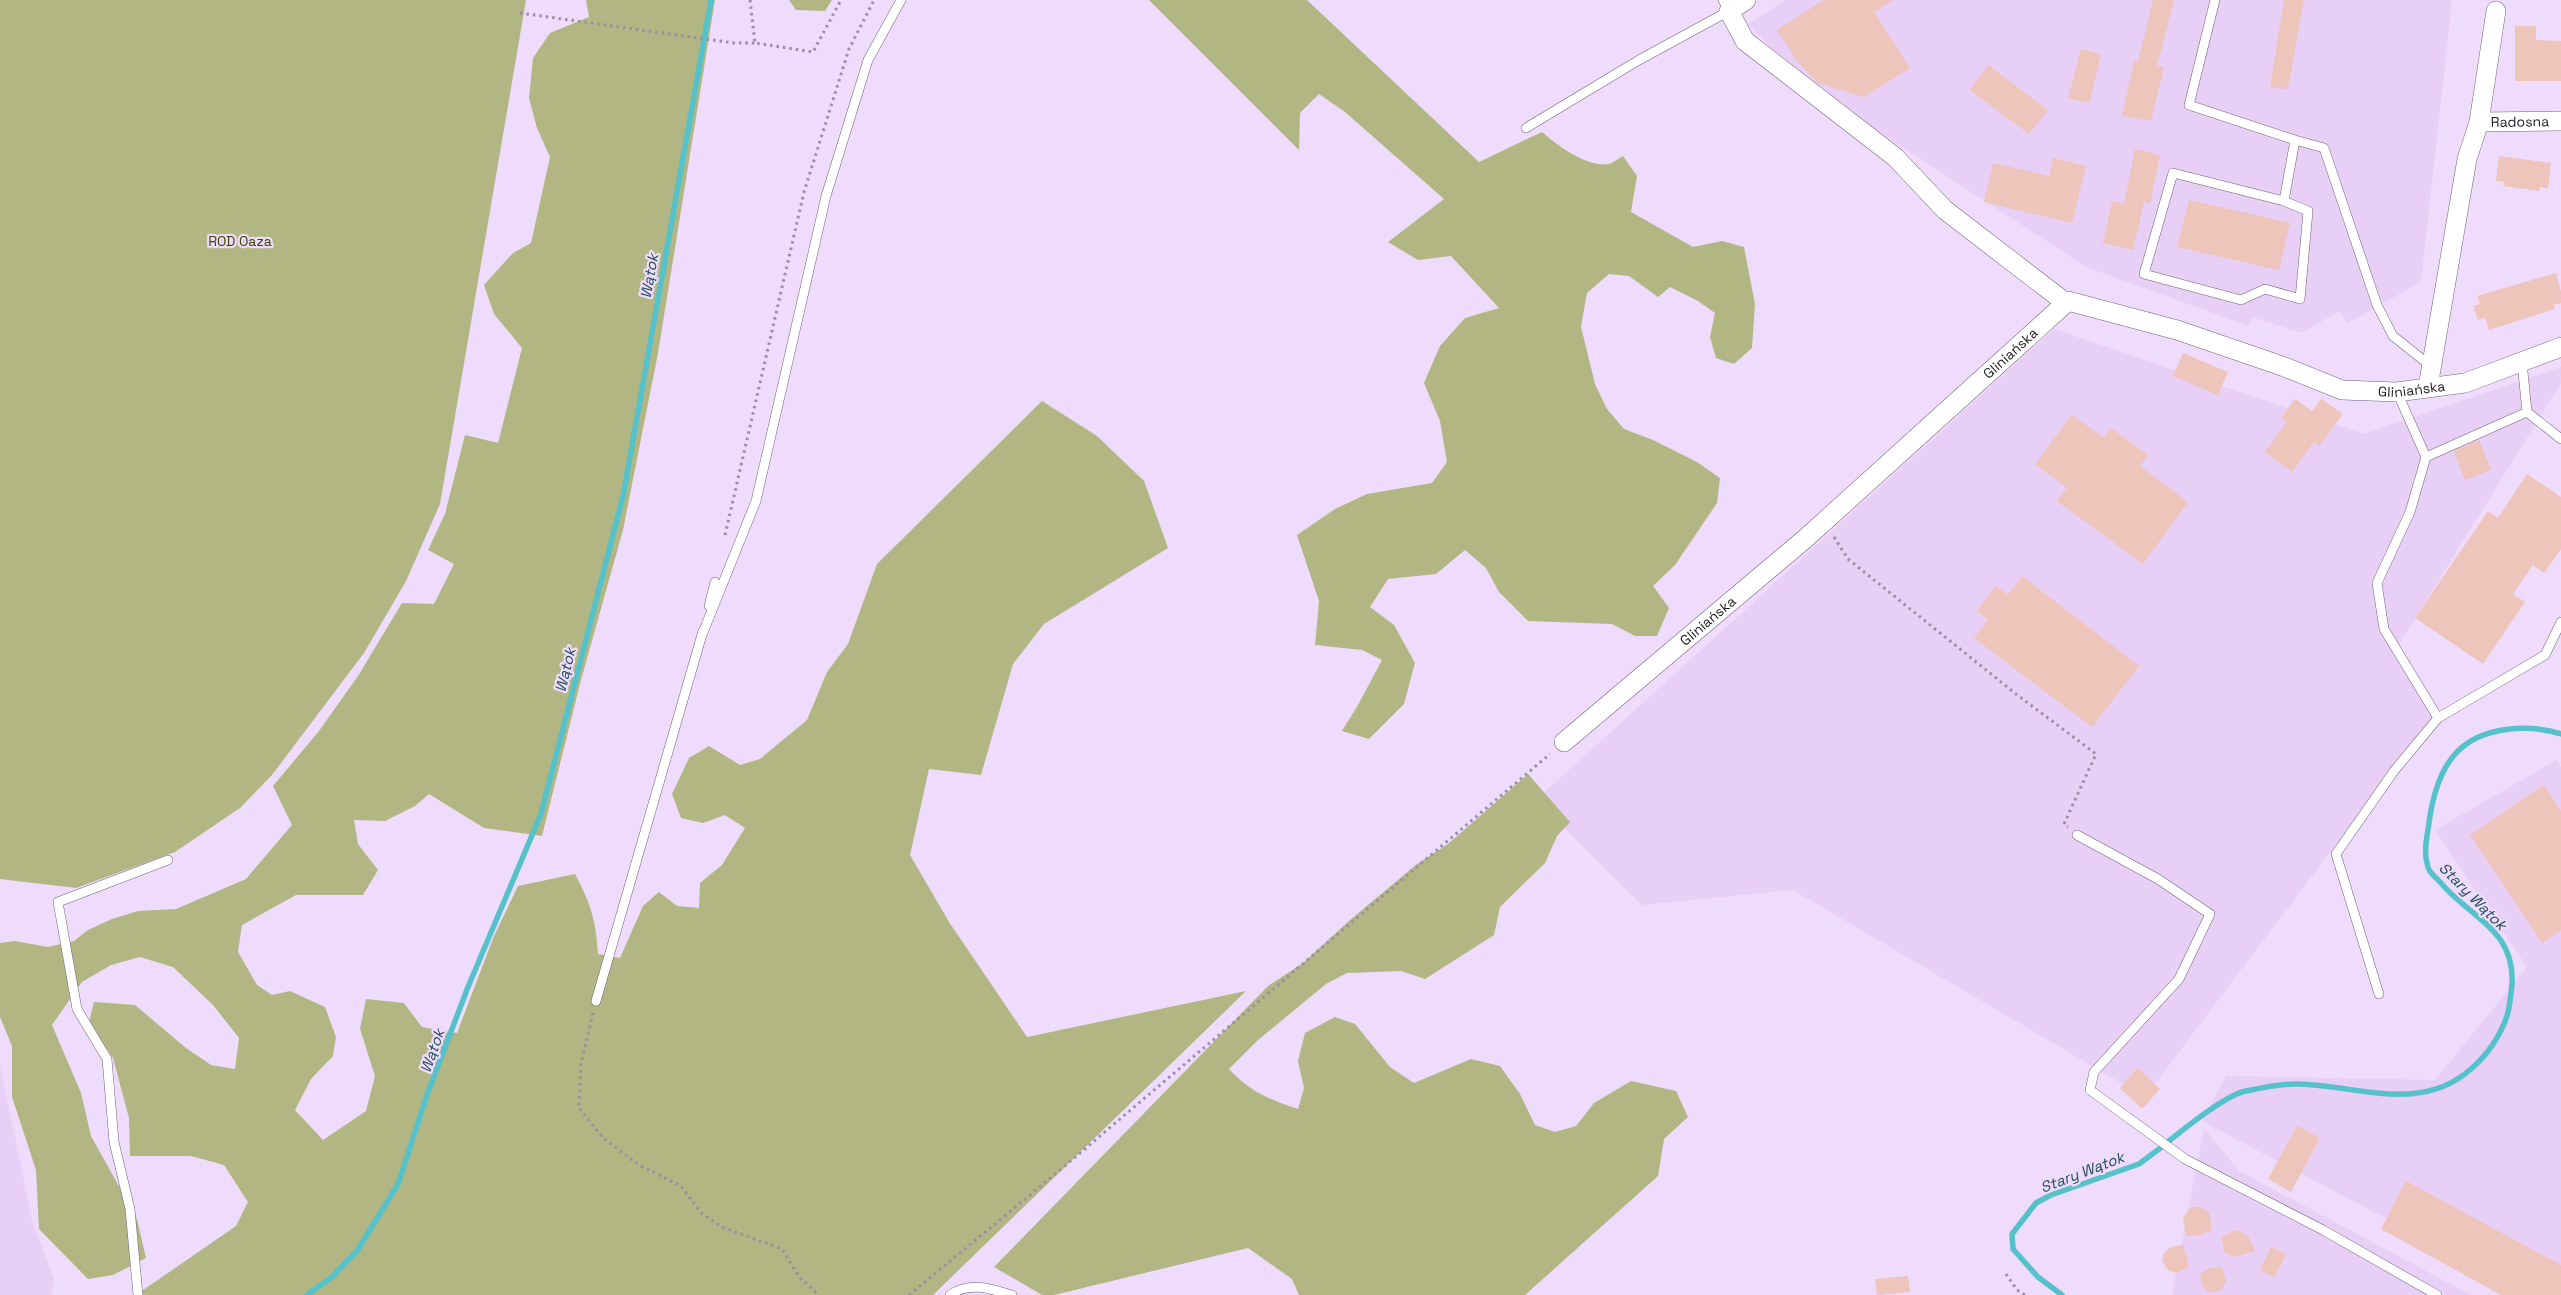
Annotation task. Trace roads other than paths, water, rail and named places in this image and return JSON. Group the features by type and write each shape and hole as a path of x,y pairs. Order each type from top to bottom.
{"street":[{"path":"1746,0 1726,5 1745,41 1895,157 1945,210 2066,303"},
{"path":"2428,387 2468,159 2479,122 2496,11"},
{"name":"Radosna","path":"2479,122 2561,121"},
{"name":"Gliniańska","path":"1564,742 1824,521 2068,301 2177,330 2342,390 2397,392 2465,383 2561,346"}],"lane":[{"path":"596,1000 716,587 756,501 826,196 868,60 901,0"},
{"path":"2215,0 2189,105 2324,148 2377,305 2393,336 2432,367"},
{"path":"1526,128 1726,5"},
{"path":"2284,201 2295,140"},
{"path":"2173,172 2284,201 2308,211 2300,299 2265,289 2241,300 2144,274 2173,172"},
{"path":"2522,362 2527,412 2561,439"},
{"path":"2397,392 2426,456 2410,512 2377,583 2384,629 2438,718"},
{"path":"2426,456 2527,412"},
{"path":"2379,994 2336,854 2394,771 2438,718 2545,655 2561,622"},
{"path":"2077,835 2158,879 2210,914 2179,979 2094,1072 2090,1090 2185,1160 2323,1230 2437,1295"},
{"path":"138,1295 130,1209 114,1142 106,1058 77,1009 58,902 168,860"},
{"path":"950,1295 958,1290 982,1286 1012,1295"}],"waterway":[{"name":"Wątok","path":"307,1295 332,1277 357,1251 398,1184 428,1092 468,987 541,814 623,496 711,0"},
{"name":"Stary Wątok","path":"2165,1144 2216,1106 2246,1091 2277,1085 2295,1084 2318,1085 2386,1094 2408,1094 2430,1091 2451,1083 2477,1064 2497,1038 2507,1016 2512,984 2511,965 2506,950 2498,937 2452,894 2429,869 2426,845 2435,794 2441,776 2451,759 2467,743 2479,737 2492,732 2521,728 2561,734"},
{"name":"Stary Wątok","path":"2062,1295 2038,1277 2013,1249 2012,1234 2036,1203 2051,1195 2139,1164 2163,1146"}],"park label":[{"name":"ROD Oaza","path":"240,241"}]}
